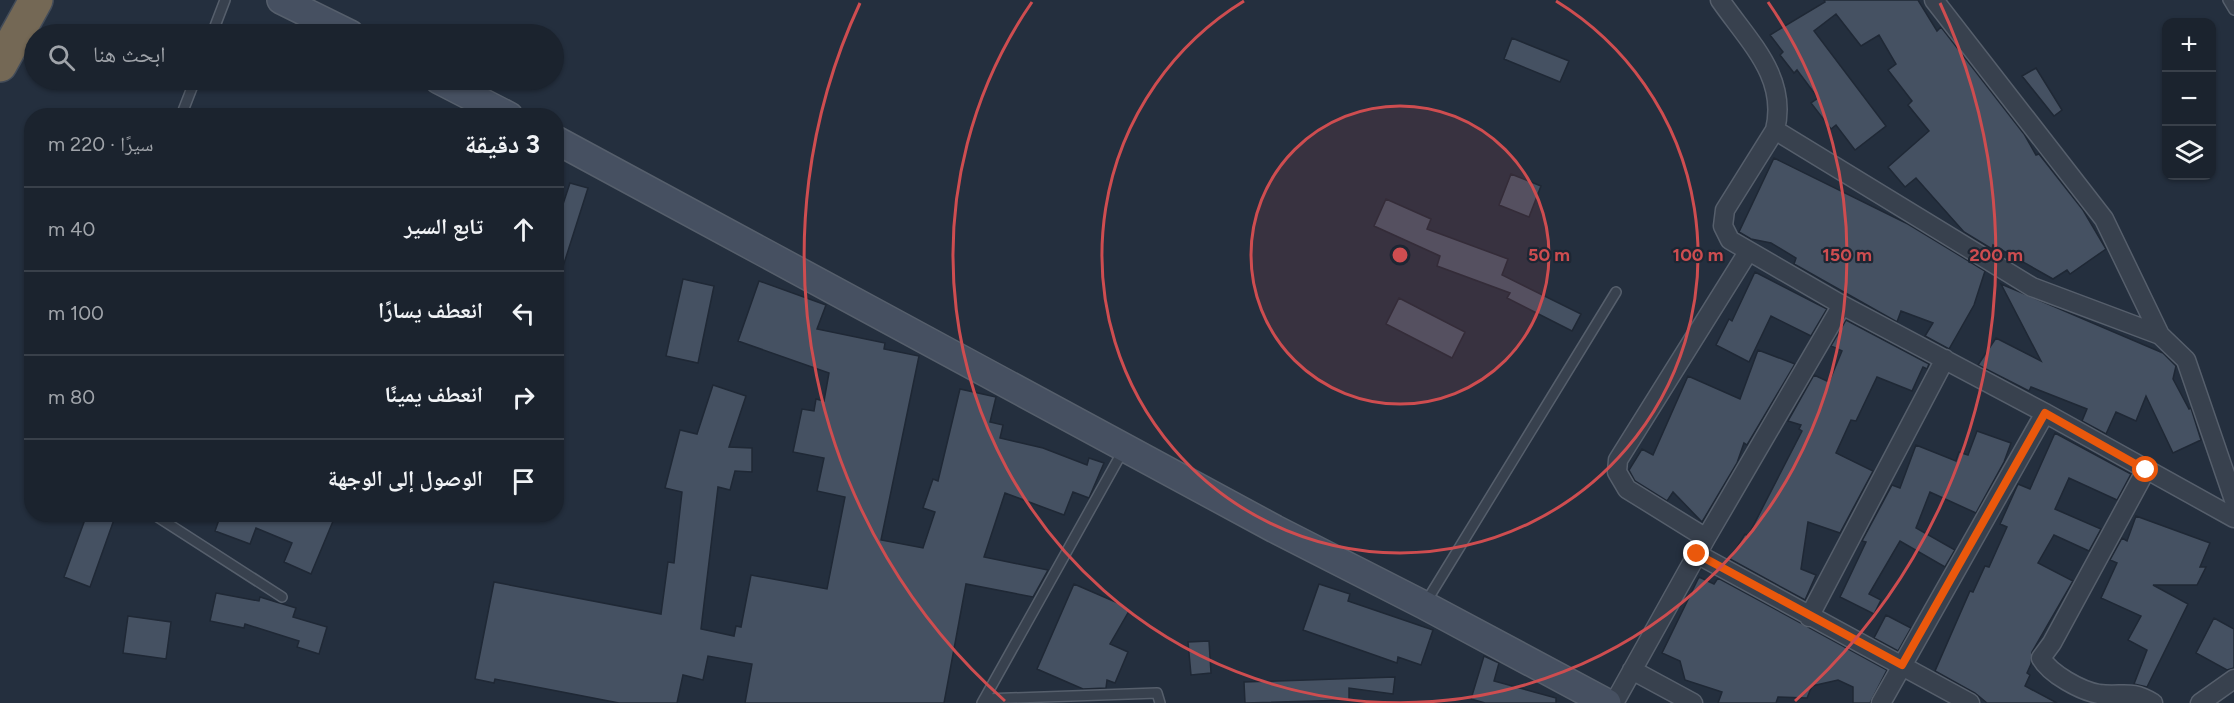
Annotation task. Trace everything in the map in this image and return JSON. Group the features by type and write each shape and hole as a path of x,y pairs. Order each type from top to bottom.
{"highway":[{"path":"0,65 36,0"}],"main road":[{"path":"297,3 333,24"},
{"path":"458,90 493,108"},
{"path":"564,144 1275,529 1424,605 1591,699"}],"street":[{"path":"1720,0 1770,72 1777,88 1780,110 1775,130 1723,218 1725,233 1749,252 1842,305 2045,413 2234,518"},
{"path":"1934,0 2104,219 2160,335 2186,360 2234,500"},
{"path":"1775,130 2032,287 2160,335"},
{"path":"1706,538 1627,489 1617,472 1618,460 1749,252"},
{"path":"1614,703 1706,538 1842,305"},
{"path":"1809,617 1945,359"},
{"path":"1881,703 2045,413"},
{"path":"2146,470 2052,643 2041,658 2052,671 2087,690 2099,694 2133,693 2153,703"},
{"path":"1697,554 1970,703"},
{"path":"1632,670 1693,703"},
{"path":"2200,703 2234,679"}],"lane":[{"path":"216,24 225,0"},
{"path":"2228,0 2234,10"},
{"path":"184,108 191,90"},
{"path":"1424,605 1616,292"},
{"path":"983,701 1125,447"},
{"path":"165,522 282,597"},
{"path":"983,701 1158,693 1160,703"}],"building":[{"path":"1824,0 1918,0 1937,31 1941,27 2024,134 2036,155 2039,154 2083,210 2106,249 2070,274 2067,270 2053,279 1993,245 1992,249 1964,232 1916,178 1905,187 1888,167 1929,131 1908,105 1912,101 1888,70 1896,64 1879,35 1861,46 1836,14 1814,31 1886,126 1855,150 1836,125 1831,129 1811,103 1818,98 1797,70 1794,73 1780,55 1783,52 1770,35 1825,2"},
{"path":"1512,38 1569,61 1560,82 1504,59"},
{"path":"2036,68 2062,110 2054,116 2022,76"},
{"path":"1774,158 1908,224 1985,271 1974,305 1949,349 1925,336 1933,323 1901,311 1897,322 1794,264 1796,258 1771,243 1751,239 1739,232"},
{"path":"1511,174 1541,186 1529,217 1499,205"},
{"path":"570,183 588,188 564,263 564,201"},
{"path":"1386,199 1431,219 1427,229 1508,259 1502,275 1581,314 1572,331 1507,298 1510,293 1437,266 1440,256 1374,226"},
{"path":"1755,272 1827,309 1811,336 1771,316 1749,362 1716,345 1729,319 1732,321"},
{"path":"683,279 714,286 698,363 666,356"},
{"path":"759,281 826,305 817,329 885,343 884,349 919,356 881,540 923,548 935,512 923,508 933,479 938,481 960,389 996,397 990,422 1003,425 1000,438 1043,448 1087,465 1089,458 1104,463 1089,498 1073,492 1064,515 1005,493 984,557 1048,570 1033,597 966,584 944,703 745,703 752,664 708,656 703,680 683,675 677,703 619,703 495,679 494,683 475,679 494,582 661,614 668,562 674,563 682,492 665,488 680,430 697,434 713,385 746,396 729,447 752,448 752,472 735,471 730,490 718,487 701,629 734,636 736,626 741,627 751,575 827,589 845,497 817,491 824,458 793,452 802,409 814,411 816,399 824,401 829,373 738,341"},
{"path":"2001,284 2163,353 2176,366 2173,379 2189,409 2191,408 2201,440 2173,453 2146,396 2136,421 2116,412 2106,434 2082,421 2087,409 2031,387 2029,391 1978,365 1996,338 2041,361"},
{"path":"1399,298 1465,332 1452,358 1386,324"},
{"path":"1846,320 1929,364 1927,369 1923,367 1912,391 1877,377 1856,421 1851,420 1836,453 1873,471 1840,533 1808,522 1801,569 1816,575 1805,600 1730,559 1745,534 1748,536 1802,431 1799,429 1801,425 1788,421 1814,375 1829,382 1842,351 1831,346"},
{"path":"1758,350 1795,364 1747,445 1744,443 1737,463 1702,522 1673,492 1667,501 1635,481 1629,470 1642,449 1653,455 1688,376 1740,399"},
{"path":"1977,431 2011,443 2004,462 1976,513 1930,492 1916,528 1955,550 1945,567 1900,541 1869,594 1881,600 1874,614 1840,597 1866,542 1862,541 1892,485 1900,488 1916,445 1956,461 1959,452 1968,455"},
{"path":"2055,433 2131,474 2117,500 2069,478 2055,509 2101,529 2089,551 2054,535 2038,563 2073,581 2032,652 2031,664 2027,673 2030,675 2025,686 2057,703 1987,703 1975,693 1935,671 1970,591 1973,592 1985,566 1989,567 2007,527 2000,524 2018,484 2030,489"},
{"path":"2136,516 2210,543 2200,567 2206,567 2197,585 2153,585 2188,604 2147,687 2134,684 2147,650 2128,640 2141,616 2101,598 2117,563 2110,560 2122,538 2127,541"},
{"path":"84,522 113,522 90,587 64,577"},
{"path":"218,522 333,522 311,574 284,562 292,543 256,528 250,544 215,531"},
{"path":"1699,577 1714,584 1718,578 1887,670 1870,703 1853,703 1853,687 1838,680 1812,686 1807,698 1778,697 1776,703 1718,703 1722,692 1685,680 1680,661 1662,653"},
{"path":"1074,584 1118,603 1129,611 1110,644 1128,652 1115,683 1107,680 1106,688 1083,689 1037,669"},
{"path":"1319,584 1350,594 1348,601 1433,630 1421,665 1398,657 1397,663 1303,630"},
{"path":"216,593 259,601 260,597 296,608 293,617 327,627 319,654 297,647 299,641 245,624 244,628 210,621"},
{"path":"1886,615 1911,628 1898,651 1874,638"},
{"path":"128,616 171,622 166,659 123,653"},
{"path":"2214,618 2234,629 2234,668 2227,670 2196,653"},
{"path":"1209,641 1211,673 1191,675 1188,642"},
{"path":"1484,656 1499,663 1494,681 1556,698 1556,703 1485,703 1471,699"},
{"path":"1395,677 1393,694 1349,688 1349,700 1245,703 1244,682"}],"route":[{"path":"1697,554 1809,617 1902,665 2045,413 2146,470"}]}
